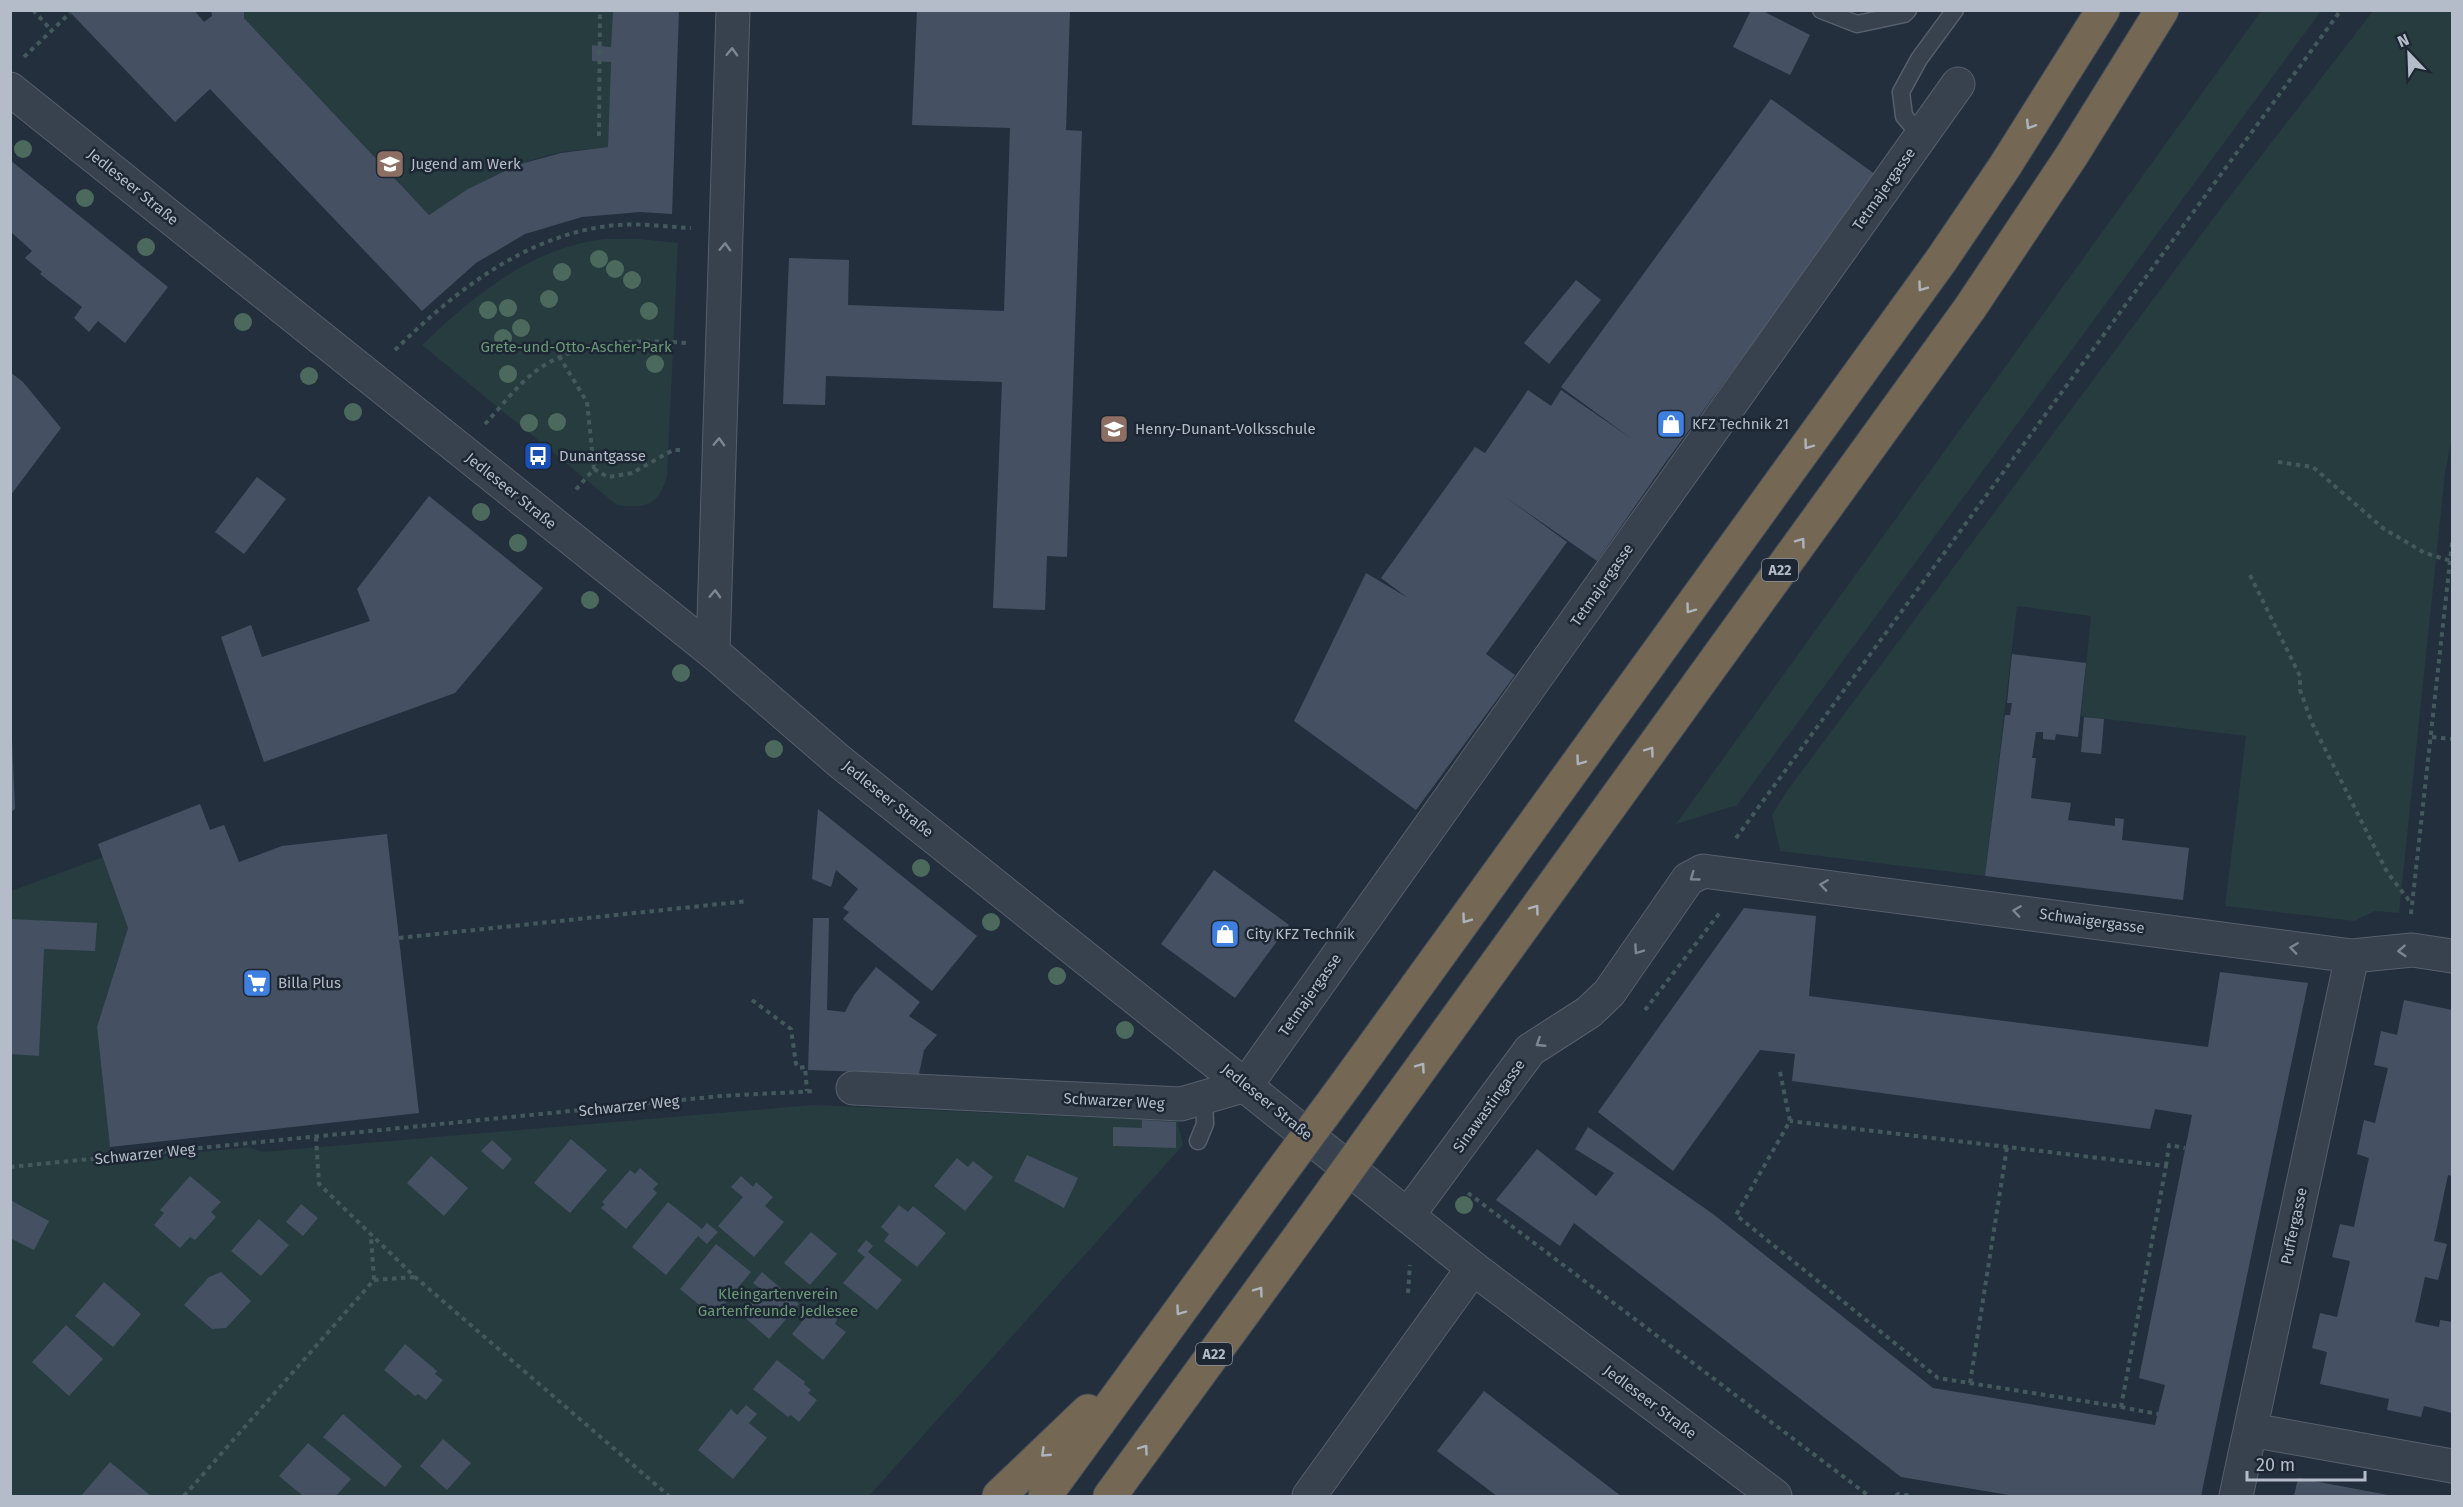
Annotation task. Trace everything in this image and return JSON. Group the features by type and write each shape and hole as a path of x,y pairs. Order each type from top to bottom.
{"highway":[{"path":"2061,75 2078,10"},
{"path":"1045,1497 1942,259 2005,166 2103,10"},
{"name":"A22","path":"1110,1497 1970,308 2072,155 2162,12"},
{"path":"999,1497 1148,1354"}],"street":[{"path":"712,652 733,10"},
{"name":"Jedleseer Straße","path":"15,75 368,376 712,652 839,760 1473,1268 1775,1497"},
{"name":"Tetmajergasse","path":"1246,1085 1958,84"},
{"name":"Sinawastingasse","path":"1417,1222 1440,1173 1530,1050 1589,1012 1609,993 1688,879 1703,871 1731,873"},
{"name":"Schwaigergasse","path":"1731,873 2352,956 2412,950 2452,956"},
{"name":"Puffergasse","path":"2236,1497 2352,956"},
{"name":"Schwarzer Weg","path":"852,1088 1181,1104 1246,1085"},
{"path":"1309,1497 1473,1268"},
{"path":"2251,1430 2452,1466"}],"lane":[{"path":"1821,10 1857,24 1904,14 1908,10"},
{"path":"1921,136 1904,116 1901,92 1919,59 1955,10"},
{"path":"1198,1141 1205,1124 1204,1098"}],"path":[{"path":"33,10 52,31"},
{"path":"599,136 600,10"},
{"path":"1736,837 2341,10"},
{"path":"15,75 70,13"},
{"path":"368,376 425,321 490,270 532,247 578,232 618,225 726,229"},
{"path":"461,451 535,372 559,356 621,342 662,341 722,347"},
{"path":"549,521 594,469 587,402 559,356"},
{"path":"594,469 608,477 632,473 674,450 719,450"},
{"path":"2278,462 2313,467 2384,529 2425,553 2451,561"},
{"path":"2412,950 2411,903 2432,736 2452,543"},
{"path":"2250,575 2300,676 2300,690 2312,723 2387,872 2411,903"},
{"path":"2432,736 2452,739"},
{"path":"1644,1012 1730,899 1731,873"},
{"path":"399,938 748,901"},
{"path":"752,1000 791,1029 796,1064 799,1068 806,1067 807,1091"},
{"path":"1780,1072 1790,1121 1736,1215 1938,1378 2158,1414"},
{"name":"Schwarzer Weg","path":"10,1167 721,1096 852,1088"},
{"path":"1790,1121 2166,1166"},
{"path":"316,1137 319,1184 415,1276 669,1497"},
{"path":"2121,1407 2169,1145 2185,1148"},
{"path":"1970,1383 2007,1147"},
{"path":"1440,1173 1869,1497"},
{"path":"1408,1295 1411,1249 1417,1222"},
{"path":"371,1236 374,1280"},
{"path":"184,1497 374,1280 415,1276"},
{"path":"1896,1497 1898,1494 1912,1497"}],"green space":[{"path":"244,10 613,11 611,47 593,45 592,60 611,62 608,147 562,152 526,162 492,177 429,215 244,18"},
{"path":"2262,10 2321,11 1737,805 1676,824"},
{"path":"2373,11 2452,11 2452,438 2445,473 2399,913 2375,911 2354,921 2225,906 2246,736 2081,716 2091,616 2017,606 1985,876 1780,851 1772,815 1787,791 2224,204"},
{"name":"Grete-und-Otto-Ascher-Park","path":"602,239 639,239 678,243 667,476 660,493 650,503 627,506 617,505 422,345 480,294 547,254"},
{"name":"Kleingartenverein Gartenfreunde Jedlesee","path":"103,857 128,928 97,1027 112,1162 248,1147 262,1152 813,1105 1177,1121 1183,1145 869,1496 11,1496 11,891"}],"building":[{"path":"68,10 194,10 204,22 212,16 211,10 244,10 244,18 429,215 468,189 517,165 561,153 608,147 611,62 592,61 592,45 611,47 613,10 679,10 672,214 640,212 582,217 525,234 476,263 422,311 210,89 175,122"},
{"path":"917,10 1070,10 1066,130 1082,131 1067,557 1047,556 1045,610 993,608 1002,382 826,376 825,405 783,404 789,258 849,260 848,305 1004,311 1010,128 912,125"},
{"path":"1751,10 1761,10 1810,35 1790,75 1733,47"},
{"path":"1771,99 1876,175 1665,463 1597,561 1504,496 1567,542 1486,654 1515,675 1416,810 1294,721 1366,573 1408,598 1381,578 1475,447 1485,453 1528,390 1551,406 1561,390 1632,439 1561,387"},
{"path":"10,160 168,287 125,343 98,321 89,332 74,318 82,307 40,274 42,272 25,258 32,251 10,231"},
{"path":"1576,280 1601,300 1549,364 1524,343"},
{"path":"10,372 23,382 61,428 10,496"},
{"path":"257,477 286,499 244,554 215,532"},
{"path":"429,496 543,588 455,693 264,762 221,637 251,625 262,657 370,621 357,589"},
{"path":"2012,654 2086,663 2078,737 2056,734 2055,740 2043,739 2043,732 2036,732 2032,758 2036,758 2031,798 2071,803 2068,820 2115,826 2115,818 2124,819 2122,840 2189,848 2183,900 1985,876 2005,715 2010,715 2012,703 2007,703"},
{"path":"2084,717 2104,719 2101,754 2081,752"},
{"path":"10,740 12,740 15,809 10,813"},
{"name":"Billa Plus","path":"200,804 210,830 224,825 239,862 282,846 387,834 419,1113 110,1147 97,1027 128,928 98,844"},
{"path":"818,809 977,936 932,991 843,919 849,912 843,908 858,889 836,870 831,887 812,879"},
{"name":"City KFZ Technik","path":"1214,870 1289,925 1235,998 1161,944"},
{"path":"1744,908 1816,916 1809,996 2208,1047 2220,972 2308,983 2201,1496 2015,1496 1901,1477 1574,1223 1560,1246 1496,1200 1537,1149 1596,1196 1614,1173 1575,1149 1588,1127 1713,1214 1933,1388 2155,1425 2165,1385 2139,1378 2192,1115 2155,1109 2150,1129 1792,1081 1795,1054 1760,1050 1673,1171 1598,1112"},
{"path":"813,918 829,918 827,1010 845,1012 854,995 876,967 920,1002 909,1016 937,1035 924,1050 919,1074 808,1070"},
{"path":"10,919 97,923 95,951 44,949 39,1056 10,1054"},
{"path":"2404,1000 2452,1010 2452,1176 2448,1175 2434,1241 2447,1244 2438,1280 2425,1277 2415,1322 2439,1327 2440,1320 2452,1322 2452,1413 2424,1406 2421,1417 2387,1410 2389,1399 2320,1384 2327,1352 2312,1348 2320,1313 2337,1317 2350,1261 2332,1257 2340,1224 2354,1227 2369,1158 2357,1154 2364,1120 2375,1123 2388,1068 2374,1065 2381,1031 2397,1035"},
{"path":"1142,1120 1176,1122 1176,1148 1113,1146 1113,1127 1142,1128"},
{"path":"571,1139 607,1170 570,1213 534,1183"},
{"path":"492,1140 512,1159 503,1170 481,1151"},
{"path":"1027,1155 1078,1178 1064,1208 1014,1181"},
{"path":"431,1156 468,1188 444,1216 407,1183"},
{"path":"957,1158 968,1167 973,1161 993,1177 965,1211 934,1186"},
{"path":"640,1168 658,1184 653,1189 657,1193 626,1229 601,1208 605,1204 602,1202 630,1170 635,1174"},
{"path":"190,1176 221,1202 211,1212 216,1217 195,1240 190,1237 180,1248 154,1225 164,1213 160,1210"},
{"path":"741,1176 753,1187 756,1182 773,1197 765,1206 784,1222 754,1257 718,1226 743,1197 731,1187"},
{"path":"12,1201 49,1221 34,1250 10,1238"},
{"path":"668,1202 702,1229 707,1223 718,1232 707,1244 698,1236 666,1275 632,1247"},
{"path":"301,1204 318,1218 303,1236 286,1222"},
{"path":"899,1205 908,1212 913,1206 946,1233 917,1267 884,1241 889,1234 881,1227"},
{"path":"259,1219 289,1245 261,1276 231,1251"},
{"path":"811,1232 837,1254 810,1285 784,1263"},
{"path":"866,1240 873,1246 868,1252 902,1280 877,1310 843,1283 865,1257 857,1251"},
{"path":"716,1244 751,1272 714,1317 680,1289"},
{"path":"221,1272 251,1301 226,1328 212,1329 184,1305 209,1277"},
{"path":"762,1272 799,1304 769,1339 741,1314 762,1290 753,1283"},
{"path":"104,1282 141,1314 113,1347 75,1316"},
{"path":"821,1305 838,1318 835,1324 846,1332 823,1360 792,1334 814,1307 818,1309"},
{"path":"66,1325 103,1359 69,1396 32,1362"},
{"path":"405,1344 437,1371 435,1374 443,1380 426,1400 418,1394 415,1396 384,1370"},
{"path":"777,1360 805,1382 804,1384 811,1390 808,1393 817,1400 799,1422 791,1415 788,1417 753,1389"},
{"path":"1484,1391 1621,1496 1497,1496 1437,1451"},
{"path":"746,1405 757,1414 749,1423 767,1438 733,1479 698,1450 731,1409 737,1415"},
{"path":"343,1414 402,1466 385,1487 323,1437"},
{"path":"443,1439 471,1463 447,1490 420,1466"},
{"path":"308,1443 351,1479 336,1496 303,1496 279,1476"},
{"path":"110,1462 151,1496 81,1496"},
{"path":"2298,1478 2388,1495 2294,1496"}],"place":[{"name":"Jugend am Werk","path":"390,164"},
{"name":"KFZ Technik 21","path":"1671,424"},
{"name":"Henry-Dunant-Volksschule","path":"1114,429"},
{"name":"Dunantgasse","path":"538,456"},
{"name":"City KFZ Technik","path":"1225,934"},
{"name":"Billa Plus","path":"257,983"}]}
